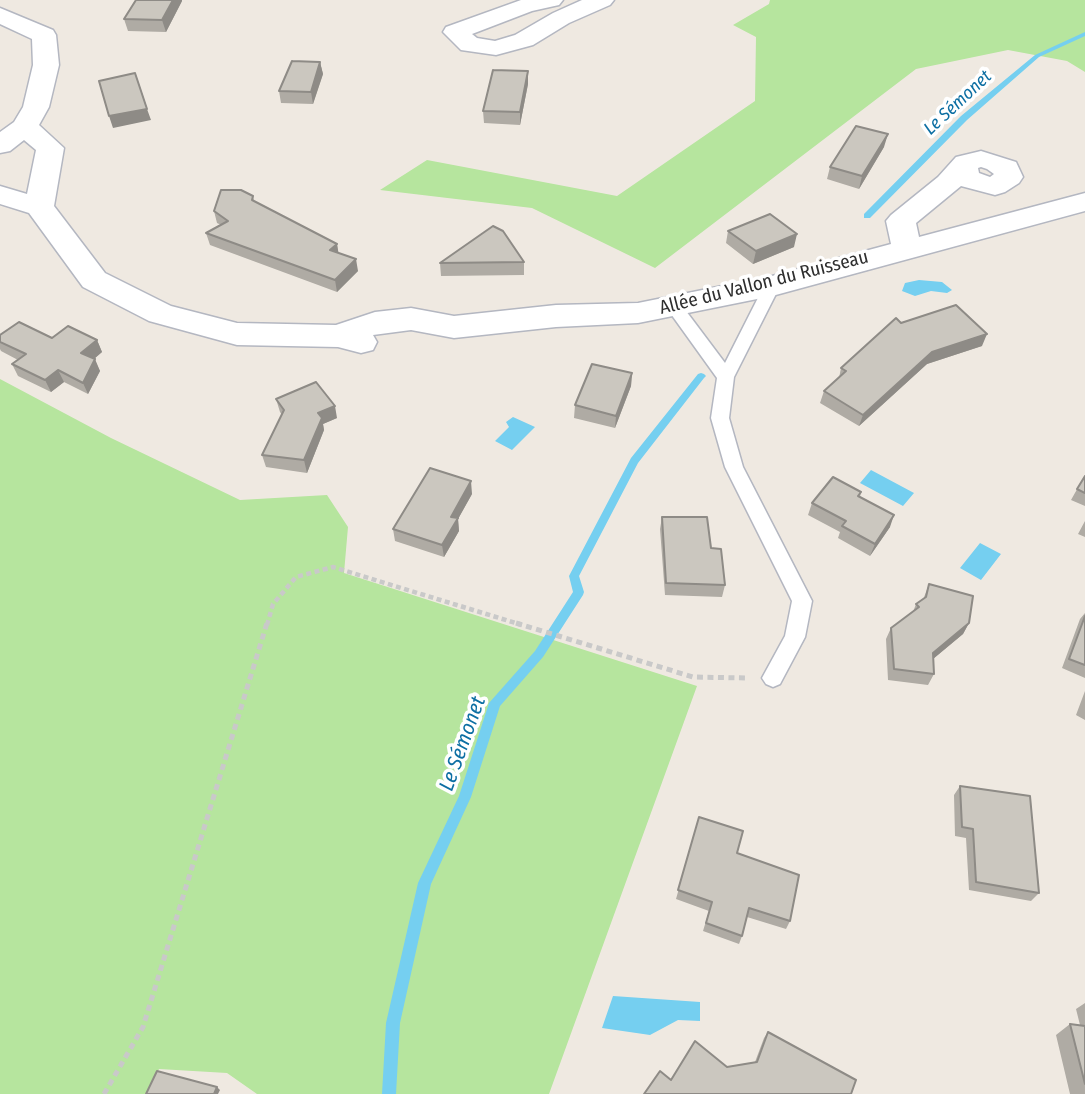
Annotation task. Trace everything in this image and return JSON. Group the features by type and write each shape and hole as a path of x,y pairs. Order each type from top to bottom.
{"street":[{"path":"551,0 525,6 455,32 470,45 496,48 524,40 561,18 602,0"},
{"path":"0,15 44,34 46,65 36,107 25,127 0,145"},
{"path":"0,195 39,207 50,148 25,127"},
{"path":"907,248 901,221 948,183 963,166"},
{"name":"Allée du Vallon du Ruisseau","path":"39,207 94,280 160,314 237,334 338,336 369,344 429,339 454,327 556,316 638,313 674,307 772,286 1085,202"}],"lane":[{"path":"772,286 726,377 720,418 734,467 802,601 795,637 773,678"},
{"path":"674,307 726,377"}],"path":[{"path":"104,1094 143,1027 273,604 296,577 333,567 693,677 773,678"}],"green space":[{"path":"770,0 1085,0 1085,72 1067,61 1008,50 916,69 655,268 532,208 380,190 427,160 617,196 755,101 756,37 733,25 769,4"},
{"path":"0,379 111,438 240,500 327,495 348,527 344,573 697,686 549,1094 257,1094 227,1073 159,1069 148,1094 0,1094"}],"water":[{"path":"919,280 942,282 952,290 947,293 931,291 915,296 902,291 905,283"},
{"path":"513,417 535,427 512,450 495,441 509,427 506,422"},
{"path":"871,470 914,493 903,506 860,483"},
{"path":"980,543 1001,554 981,580 960,568"},
{"path":"613,996 700,1002 700,1021 678,1020 650,1035 602,1028"}],"building":[{"path":"136,0 173,0 162,20 124,19"},
{"path":"292,61 320,62 311,92 279,91"},
{"path":"493,70 528,71 520,112 483,111"},
{"path":"135,73 147,109 109,116 99,81"},
{"path":"856,126 888,134 862,176 830,167"},
{"path":"221,190 241,190 253,196 252,200 337,244 330,250 356,259 335,280 206,233 228,221 214,211"},
{"path":"770,214 797,234 756,251 728,231"},
{"path":"493,226 503,231 524,262 440,263"},
{"path":"956,305 987,334 932,352 863,415 824,391 846,371 841,368 896,318 901,323"},
{"path":"19,322 52,338 68,326 97,340 81,353 95,359 83,383 58,370 45,380 12,364 26,354 0,342 0,335"},
{"path":"592,364 632,373 616,416 575,405"},
{"path":"316,382 335,406 318,413 322,418 304,460 262,455 284,410 276,399"},
{"path":"430,468 471,481 451,517 458,518 442,545 393,529"},
{"path":"1085,476 1085,493 1077,489"},
{"path":"833,477 861,492 858,496 894,515 875,544 842,526 846,521 812,503"},
{"path":"662,517 707,517 711,548 721,549 725,585 666,583"},
{"path":"929,584 973,596 969,623 933,653 934,674 894,669 891,628 919,607 916,604 926,597"},
{"path":"1085,616 1085,665 1069,659"},
{"path":"960,786 1030,796 1039,893 976,882 973,829 962,827"},
{"path":"699,817 743,831 737,853 799,875 790,921 749,908 742,936 706,923 712,902 678,890"},
{"path":"1070,1024 1085,1026 1085,1084"},
{"path":"768,1032 856,1080 851,1094 644,1094 660,1071 671,1080 695,1041 727,1067 757,1062"},
{"path":"157,1071 217,1087 214,1094 146,1094"}],"waterway":[{"name":"Le Sémonet","path":"867,216 964,118 1037,56 1085,34"},
{"name":"Le Sémonet","path":"389,1094 393,1023 425,883 465,797 495,703 539,654 579,592 574,576 634,461 701,376"}]}
